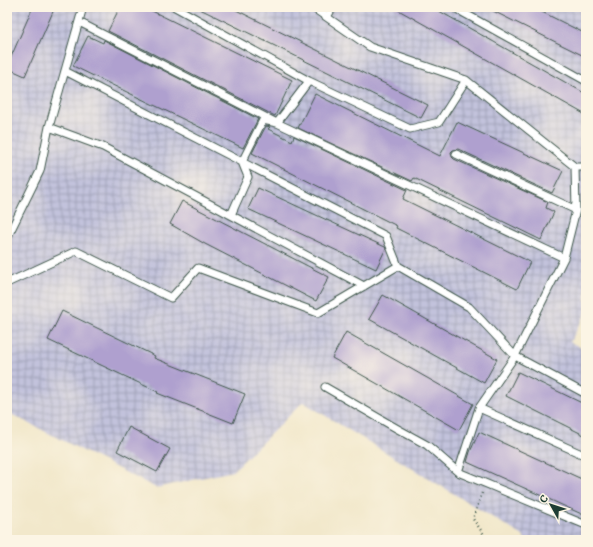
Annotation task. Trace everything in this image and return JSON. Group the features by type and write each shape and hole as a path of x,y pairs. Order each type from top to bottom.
{"lane":[{"path":"7,238 40,171 49,127 83,7"},
{"path":"175,7 309,81 410,129 439,122 466,80"},
{"path":"312,7 370,47 466,80 575,167 586,167"},
{"path":"327,17 333,7"},
{"path":"453,7 586,81"},
{"path":"78,22 277,123 564,258"},
{"path":"65,71 386,236 398,266 469,306 515,356 586,394"},
{"path":"277,123 309,81"},
{"path":"231,215 248,176 242,162 263,120 277,123"},
{"path":"49,127 102,147 364,286"},
{"path":"456,154 576,210"},
{"path":"458,472 479,408 515,356 564,258 576,210 575,167"},
{"path":"7,283 76,252 171,298 198,268 318,313 398,266"},
{"path":"325,388 427,445 458,472 586,525"},
{"path":"479,408 586,456"}],"path":[{"path":"486,483 473,519 488,540"}],"shaded area":[{"path":"7,7 586,7 586,313 570,342 586,350 586,540 525,540 523,536 303,402 233,471 156,488 7,412"}],"building":[{"path":"33,7 55,7 25,76 7,68 7,66"},
{"path":"120,7 144,7 292,80 275,116 108,31"},
{"path":"196,7 230,7 428,105 421,118"},
{"path":"393,7 432,7 586,94 586,115"},
{"path":"485,7 532,7 586,34 586,57"},
{"path":"88,36 103,43 104,40 258,119 243,148 73,66"},
{"path":"315,94 440,156 457,122 563,171 552,193 458,149 451,152 454,159 548,202 546,208 554,212 541,240 414,178 412,181 298,128"},
{"path":"266,126 270,127 268,129 292,141 294,136 407,190 403,199 530,262 517,289 396,228 397,226 252,153"},
{"path":"258,188 385,247 386,248 376,269 248,209"},
{"path":"182,201 329,277 316,301 205,244 170,224"},
{"path":"383,295 497,359 484,383 369,319"},
{"path":"62,311 155,356 154,358 245,394 233,423 157,393 158,392 48,340"},
{"path":"346,332 473,404 459,430 332,358"},
{"path":"518,372 586,405 586,436 506,396"},
{"path":"129,427 170,449 157,472 117,451"},
{"path":"479,432 586,481 586,516 467,462"}]}
